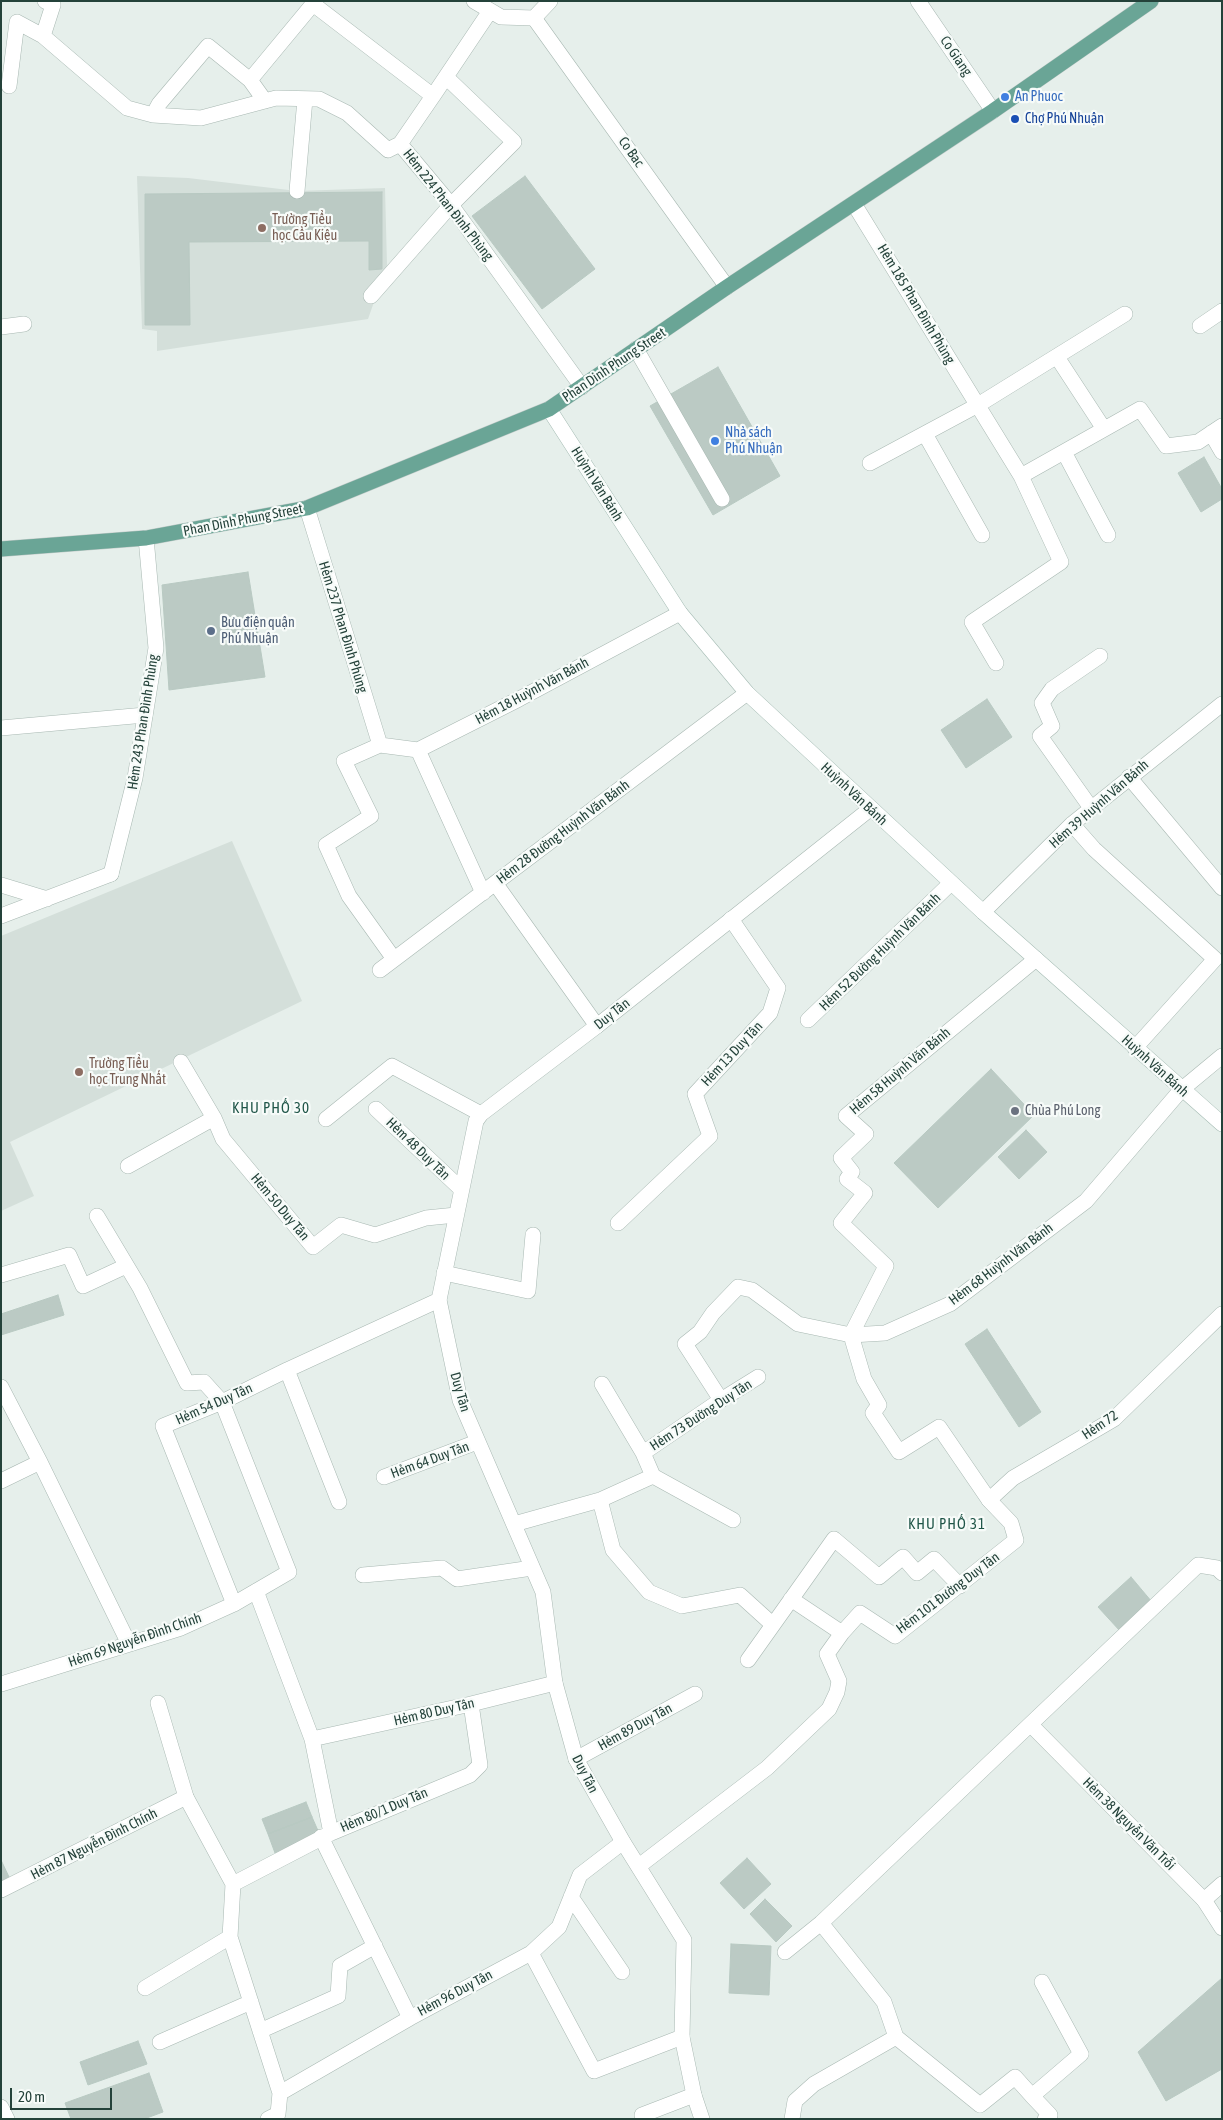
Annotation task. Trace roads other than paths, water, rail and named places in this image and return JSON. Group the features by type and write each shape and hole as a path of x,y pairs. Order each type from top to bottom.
{"main road":[{"name":"Phan Dinh Phung Street","path":"1,549 146,538 307,508 549,409 727,287 993,111 1151,1"}],"street":[{"path":"474,1 501,17 534,18 550,1"},
{"name":"Co Giang","path":"918,1 993,111"},
{"path":"43,36 51,3"},
{"path":"250,80 313,4 433,96"},
{"path":"400,144 490,11"},
{"name":"Co Bac","path":"534,18 727,287"},
{"name":"Hẻm 224 Phan Đình Phùng","path":"9,86 17,22 43,36 127,108 153,115 201,118 276,98 319,99 348,114 388,150 400,144 451,204 582,386"},
{"path":"153,115 158,104 208,46 250,80 265,101"},
{"path":"371,296 451,204 514,142 446,77"},
{"path":"296,191 304,99"},
{"name":"Hẻm 185 Phan Đình Phùng","path":"854,204 1021,476 1061,562 972,622 996,663"},
{"path":"1200,326 1222,311"},
{"path":"870,463 978,405 1125,314"},
{"path":"1,327 24,324"},
{"path":"636,350 722,499"},
{"path":"1057,357 1104,429"},
{"name":"Huỳnh Văn Bánh","path":"549,409 680,614 746,693 982,912 1222,1124"},
{"path":"1021,476 1140,409 1166,446 1198,442 1216,430 1222,452"},
{"path":"925,434 982,535"},
{"path":"1064,452 1108,534"},
{"name":"Hẻm 237 Phan Đình Phùng","path":"307,508 380,745"},
{"name":"Hẻm 243 Phan Đình Phùng","path":"47,899 111,874 135,778 156,648 146,538"},
{"name":"Hẻm 18 Huỳnh Văn Bánh","path":"418,750 680,614"},
{"path":"1091,808 1040,736 1052,726 1042,703 1052,689 1100,656"},
{"name":"Hẻm 28 Đường Huỳnh Văn Bánh","path":"380,970 746,693"},
{"name":"Hẻm 39 Huỳnh Văn Bánh","path":"982,912 1072,824 1222,704"},
{"path":"1,728 145,715"},
{"path":"394,959 349,896 326,845 371,816 344,761 380,745 418,750 483,893"},
{"path":"1129,777 1222,888"},
{"name":"Duy Tân","path":"702,2119 694,2094 682,2037 684,1940 623,1842 576,1759 555,1683 543,1592 460,1400 439,1300 476,1121 481,1114 597,1026 870,809"},
{"path":"1072,824 1094,849 1215,959 1135,1048"},
{"name":"Hẻm 52 Đường Huỳnh Văn Bánh","path":"808,1020 951,883"},
{"path":"1,884 47,899"},
{"path":"496,884 597,1026"},
{"path":"1,916 47,899"},
{"name":"Hẻm 13 Duy Tân","path":"618,1223 710,1136 695,1094 770,1013 778,988 732,919"},
{"name":"Hẻm 58 Huỳnh Văn Bánh","path":"850,1335 886,1266 841,1223 865,1192 847,1179 852,1172 841,1158 866,1134 846,1116 1036,959"},
{"name":"Hẻm 68 Huỳnh Văn Bánh","path":"721,1400 685,1344 700,1332 713,1313 738,1287 752,1290 798,1324 850,1335 885,1333 950,1304 1086,1201 1182,1090 1222,1056"},
{"name":"Hẻm 50 Duy Tân","path":"182,1062 214,1118 223,1139 313,1247 340,1225 375,1235 426,1218 456,1215"},
{"path":"326,1119 392,1066 481,1114"},
{"name":"Hẻm 48 Duy Tân","path":"376,1109 461,1189"},
{"path":"128,1166 214,1118"},
{"path":"97,1216 140,1288 187,1383 204,1382 222,1402"},
{"path":"444,1273 528,1291 534,1235"},
{"path":"1,1275 69,1255 83,1286 126,1266"},
{"name":"Hẻm 54 Duy Tân","path":"234,1604 163,1426 222,1402 439,1300"},
{"name":"Hẻm 72","path":"988,1500 1013,1478 1114,1419 1222,1314"},
{"path":"850,1335 864,1379 879,1405 872,1413 899,1452 939,1428 988,1500"},
{"path":"288,1370 340,1502"},
{"name":"Hẻm 73 Đường Duy Tân","path":"643,1453 758,1377"},
{"path":"602,1384 643,1453 653,1476 733,1520"},
{"path":"1,1387 129,1644"},
{"name":"Hẻm 69 Nguyễn Đình Chính","path":"1,1684 180,1628 234,1604 288,1572 222,1402"},
{"name":"Hẻm 64 Duy Tân","path":"384,1477 477,1442"},
{"path":"1,1481 40,1462"},
{"path":"514,1524 600,1500 653,1476"},
{"path":"600,1500 613,1550 649,1592 682,1606 740,1595 772,1624"},
{"name":"Hẻm 101 Đường Duy Tân","path":"639,1866 768,1768 830,1709 837,1692 839,1680 827,1654 842,1633 860,1614 895,1636 1016,1540 1011,1523 988,1500"},
{"path":"748,1660 834,1539 879,1578 903,1557 917,1573 934,1558 960,1586"},
{"path":"785,1952 821,1923 1198,1565 1217,1568 1222,1573"},
{"path":"364,1576 442,1568 457,1579 532,1568"},
{"path":"256,1592 312,1739 326,1835 375,1946 410,2018"},
{"path":"791,1599 842,1633"},
{"name":"Hẻm 80 Duy Tân","path":"312,1739 471,1704 555,1683"},
{"name":"Hẻm 89 Duy Tân","path":"576,1759 694,1694"},
{"path":"158,1703 186,1797 233,1884 230,1937 280,2093 278,2114 268,2119"},
{"name":"Hẻm 80/1 Duy Tân","path":"233,1884 326,1835 470,1775 480,1765 471,1704"},
{"name":"Hẻm 38 Nguyễn Văn Trỗi","path":"1031,1725 1204,1900 1222,1928"},
{"name":"Hẻm 87 Nguyễn Đình Chính","path":"1,1890 186,1797"},
{"name":"Hẻm 96 Duy Tân","path":"280,2093 410,2018 531,1952 559,1927 580,1875 623,1842"},
{"path":"1204,1900 1222,1884"},
{"path":"571,1897 622,1972"},
{"path":"821,1923 884,2002 896,2037 980,2105 1015,2078 1050,2115 1045,2119"},
{"path":"145,1988 230,1937"},
{"path":"260,2031 338,1996 340,1966 375,1946"},
{"path":"531,1952 594,2071 682,2037"},
{"path":"1032,2096 1081,2054 1042,1982"},
{"path":"160,2042 251,2002"},
{"path":"792,2119 795,2101 814,2084 896,2037"},
{"path":"644,2119 642,2115 694,2094"},
{"path":"1,2107 7,2119"}],"place":[{"name":"An Phuoc","path":"1005,97"},
{"name":"Chợ Phú Nhuận","path":"1015,119"},
{"name":"Trường Tiểu học Cầu Kiệu","path":"262,228"},
{"name":"Nhà sách Phú Nhuận","path":"715,441"},
{"name":"Bưu điện quận Phú Nhuận","path":"211,631"},
{"name":"Trường Tiểu học Trung Nhất","path":"79,1072"},
{"name":"Chùa Phú Long","path":"1015,1111"}],"district":[{"name":"KHU PHỐ 30","path":"271,1108"},
{"name":"KHU PHỐ 31","path":"947,1524"}]}
